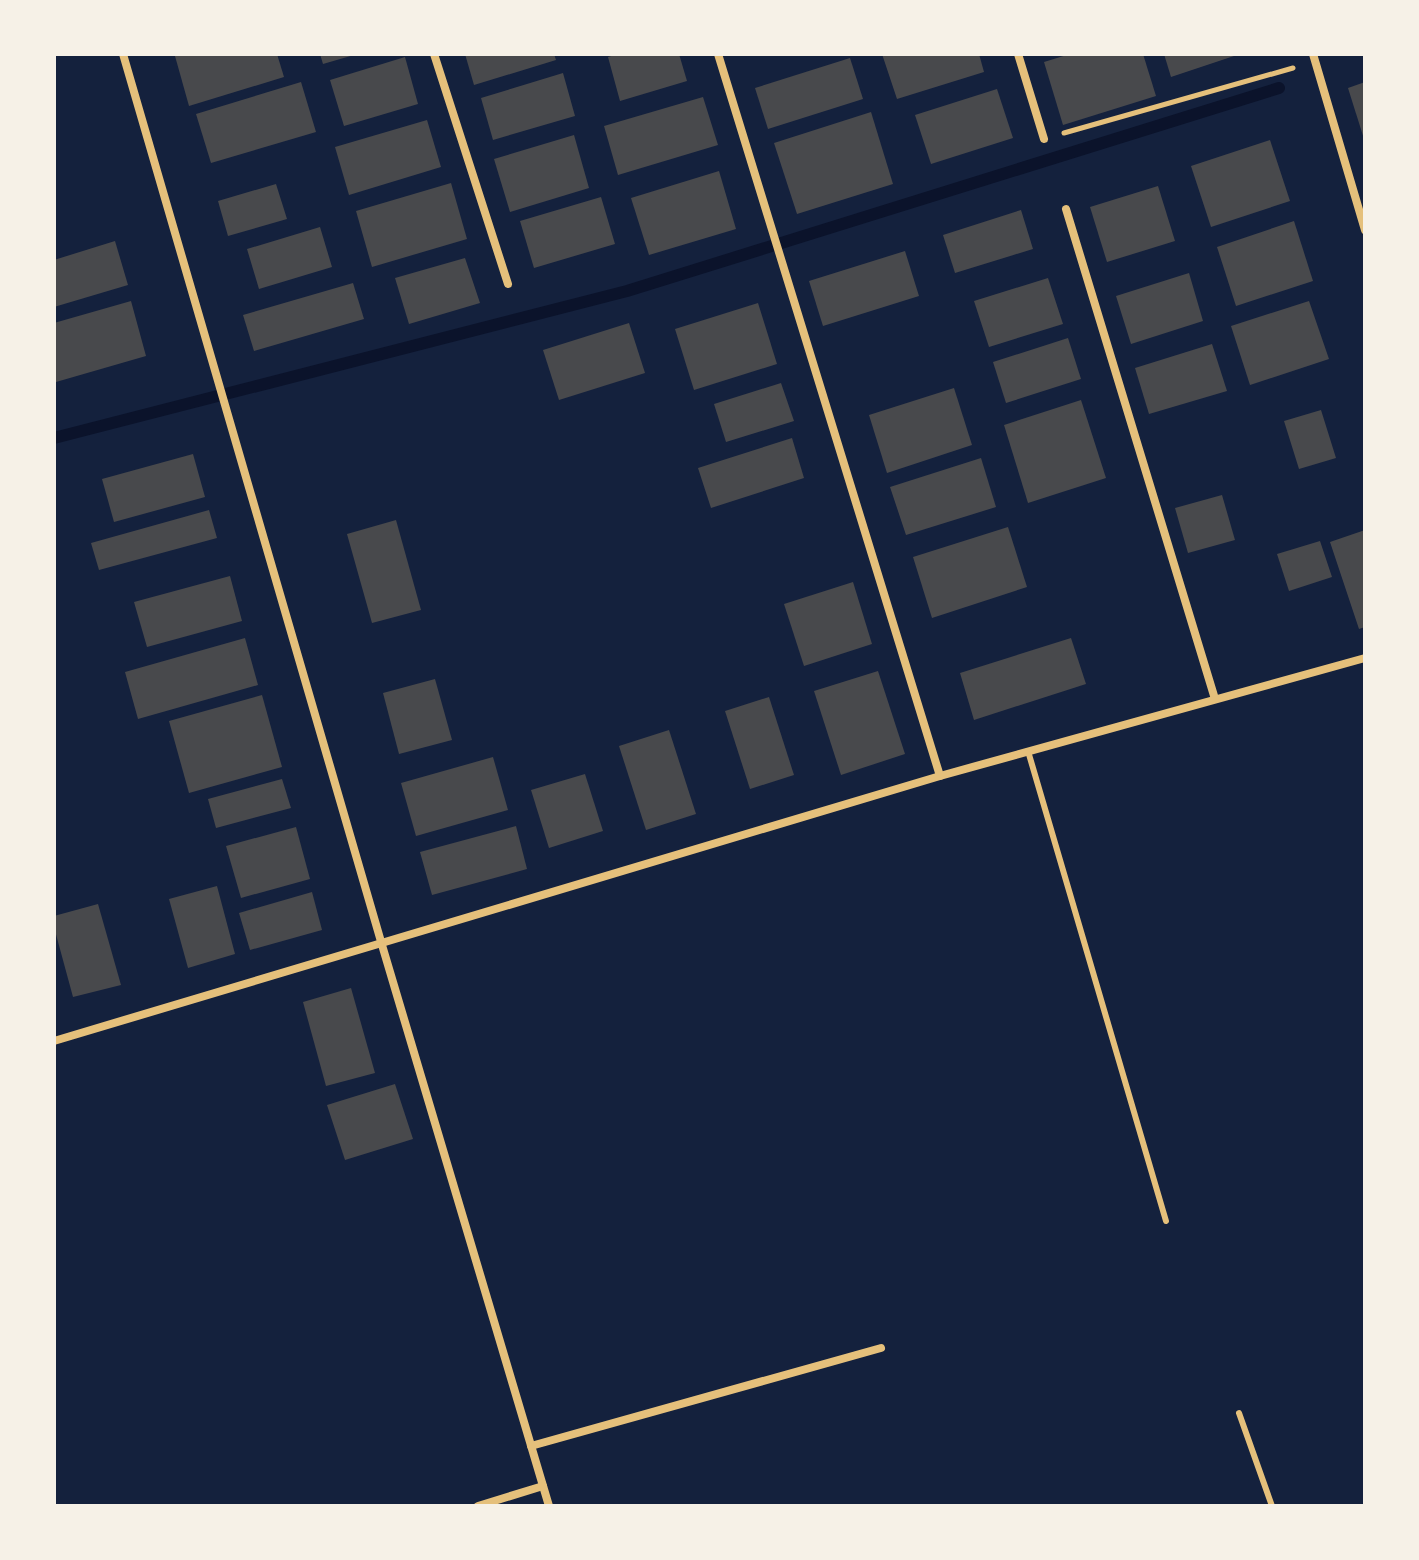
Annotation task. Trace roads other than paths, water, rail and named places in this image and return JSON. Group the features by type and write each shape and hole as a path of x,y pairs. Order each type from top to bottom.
{"street":[{"path":"123,54 214,373 549,1506"},
{"path":"434,54 508,284"},
{"path":"718,54 940,776"},
{"path":"1018,54 1044,139"},
{"path":"1314,58 1365,230"},
{"path":"1066,209 1215,699"},
{"path":"54,1041 940,776 1365,658"},
{"path":"531,1446 881,1348"},
{"path":"478,1506 543,1486"}],"lane":[{"path":"1028,751 1166,1221"},
{"path":"1239,1413 1272,1506"}],"waterway":[{"path":"54,438 627,291 1279,88"}]}
